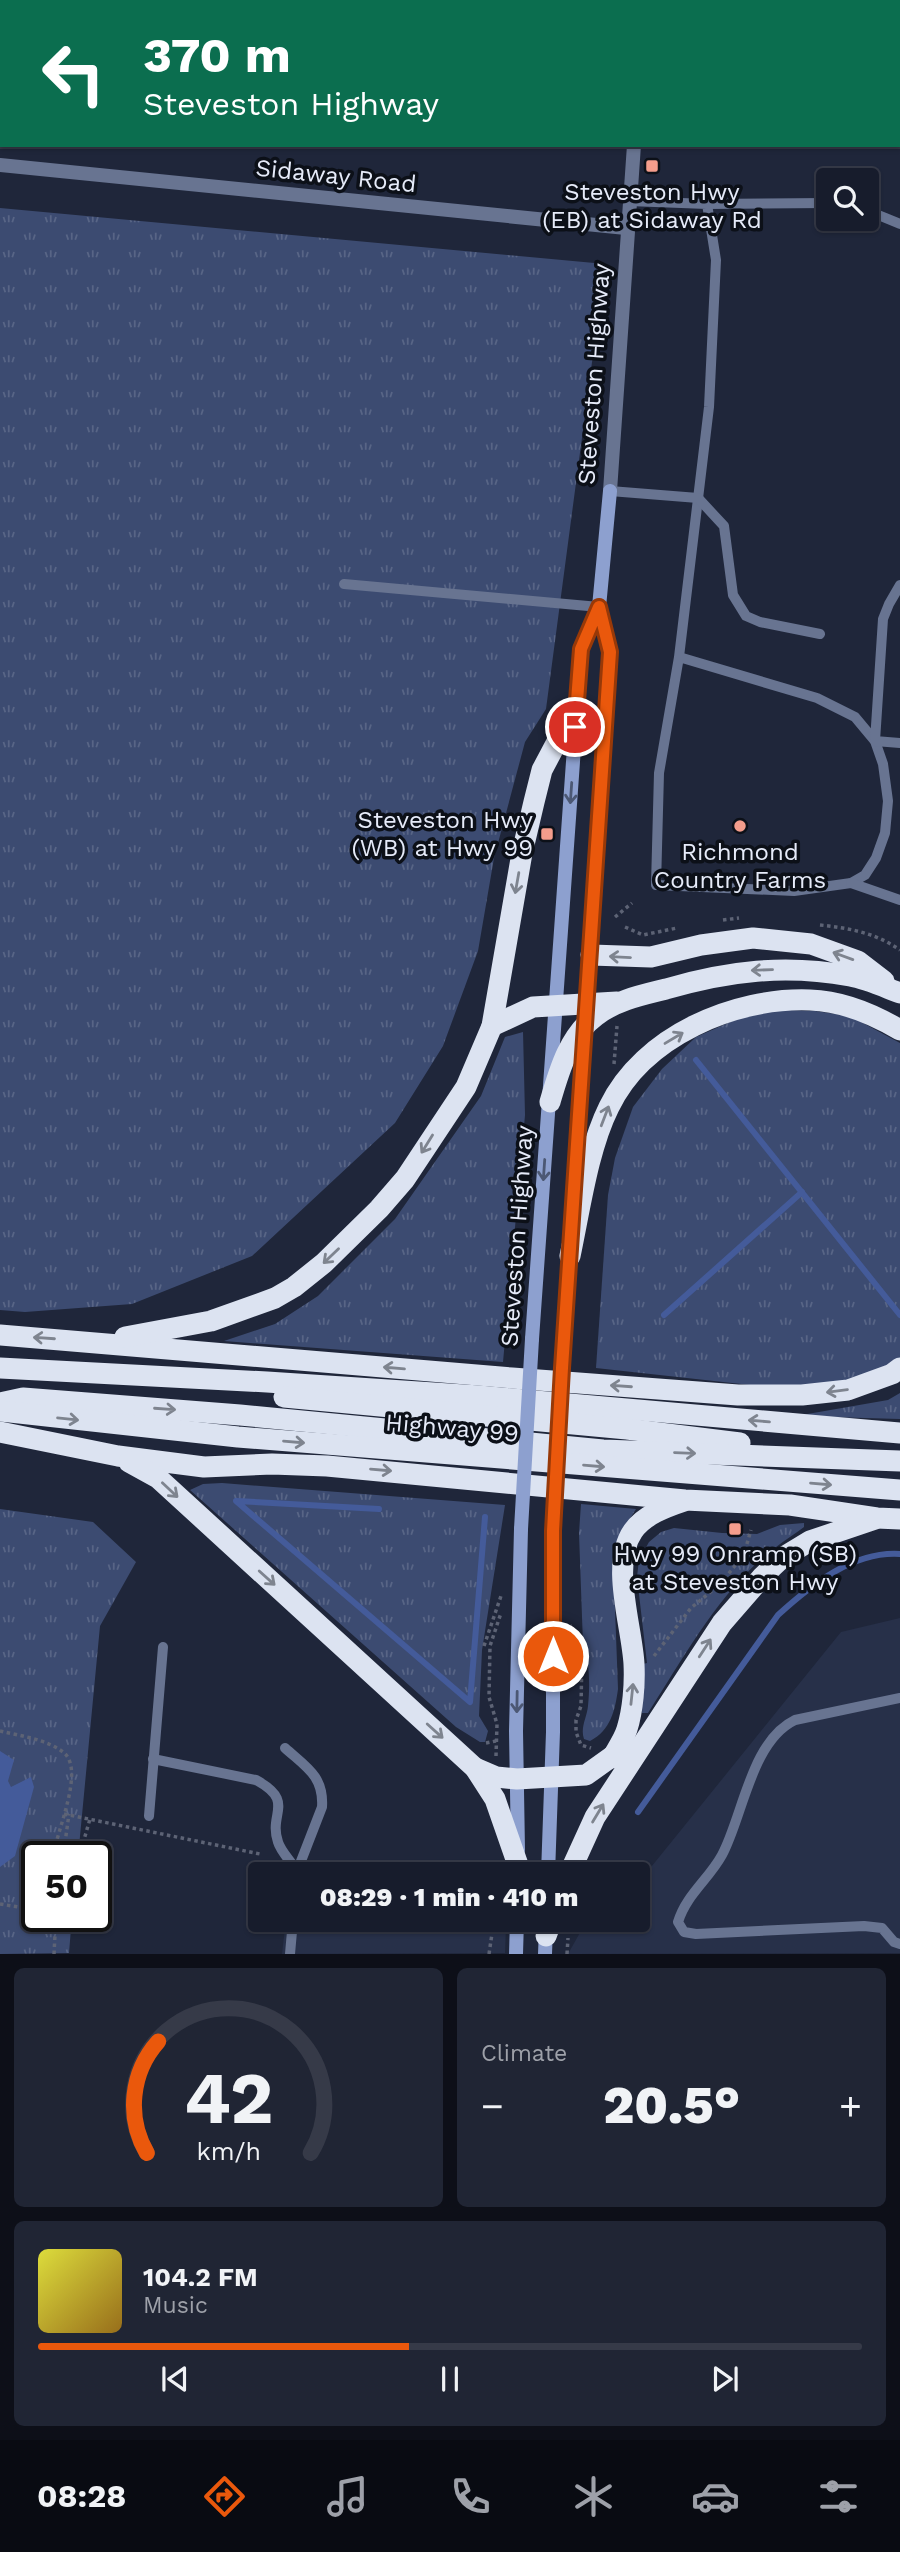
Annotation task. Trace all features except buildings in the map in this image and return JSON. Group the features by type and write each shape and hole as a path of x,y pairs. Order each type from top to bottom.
{"highway":[{"path":"89,1342 211,1321 275,1298 294,1287 352,1236 405,1179 466,1087 492,1026 522,853 536,791 542,770 577,704"},
{"path":"591,955 651,957 701,945 753,938 811,944 858,961 900,993"},
{"path":"550,1102 558,1072 570,1047 596,1015 619,1002 702,978 755,970 810,970 852,976 900,993"},
{"path":"570,1256 586,1178 609,1105 648,1057 673,1038 717,1016 764,1002 811,999 842,1004 875,1016 900,1030"},
{"path":"492,1026 516,1012 533,1007 619,1002"},
{"path":"0,1335 738,1395 802,1395 848,1390 892,1374 900,1368"},
{"name":"Highway 99","path":"0,1368 479,1396 900,1433"},
{"path":"204,1379 256,1394 627,1429 877,1460"},
{"path":"0,1404 23,1398 226,1413 603,1450 900,1461"},
{"name":"Highway 99","path":"0,1411 238,1437 900,1490"},
{"path":"0,1432 118,1455 204,1467 272,1464 327,1466 685,1500 790,1505 900,1519"},
{"path":"118,1455 158,1478 475,1768 495,1799 515,1862"},
{"path":"612,1758 627,1729 634,1689 634,1664 622,1568 626,1545 633,1531 644,1519 685,1500"},
{"path":"574,1862 595,1817 661,1714 722,1623 763,1576 782,1558 810,1541 877,1518"},
{"path":"475,1768 496,1777 517,1779 586,1774 612,1758 661,1714"}],"main road":[{"name":"Steveston Highway","path":"518,1862 521,1529 532,1339 581,649 599,607 610,491"},
{"name":"Steveston Highway","path":"548,1862 552,1778 553,1531 610,652 599,607"},
{"path":"516,1954 517,1932"}],"street":[{"name":"Steveston Highway","path":"610,491 626,228 634,147"},
{"name":"Sidaway Road","path":"0,165 626,228"}],"lane":[{"path":"629,201 707,204 816,203"},
{"path":"678,657 817,698 855,718 875,741 883,764 888,801 885,833 876,858 865,875 851,883 794,891 656,885 659,773 678,657 709,407 716,260 707,204"},
{"path":"879,215 900,224"},
{"path":"610,491 698,498 724,526 733,595 746,616 760,622 820,634"},
{"path":"344,584 599,607"},
{"path":"875,741 883,620 888,604 900,585"},
{"path":"875,741 900,743"},
{"path":"851,883 900,900"},
{"path":"149,1815 163,1647"},
{"path":"900,1698 795,1720 781,1727 752,1772 722,1854 683,1908 678,1922 684,1931 696,1934 873,1927 882,1928 894,1942 900,1944"},
{"path":"285,1748 317,1776 323,1796 322,1807 300,1862"},
{"path":"153,1759 256,1780 266,1786 275,1793 278,1803 277,1841 290,1862"},
{"path":"290,1954 292,1932"}],"path":[{"path":"615,917 632,903"},
{"path":"722,920 735,918"},
{"path":"625,927 643,934 682,927"},
{"path":"614,1075 617,1024"},
{"path":"652,1659 691,1608 720,1584 744,1554 751,1530"},
{"path":"484,1646 505,1586"},
{"path":"486,1743 496,1741 497,1724 489,1697 490,1646 495,1631"},
{"path":"577,1643 582,1656 581,1706 576,1728 577,1740 581,1745"},
{"path":"0,1731 43,1742 66,1754 71,1763 72,1779 63,1841"},
{"path":"66,1814 260,1854"},
{"path":"55,1841 66,1814"},
{"path":"84,1841 90,1819"},
{"path":"0,1904 21,1907"},
{"path":"54,1954 55,1932"},
{"path":"489,1954 492,1932"}],"shaded area":[{"path":"900,1618 900,1953 568,1954 580,1932 650,1932 650,1868 841,1632"},
{"path":"0,1751 14,1760 8,1781 11,1787 31,1777 34,1787 15,1856 0,1867"},
{"path":"285,1932 506,1932 505,1953 282,1954"}],"green space":[{"path":"0,208 605,264 546,709 525,742 494,858 478,951 443,1046 395,1123 252,1256 132,1304 25,1312 0,1310"},
{"path":"784,1010 850,1016 900,1043 900,1359 854,1381 786,1389 596,1368 608,1195 615,1158 633,1107 662,1069 696,1037 753,1012"},
{"path":"523,1032 525,1115 503,1362 224,1341 275,1324 318,1296 395,1219 481,1096 505,1037"},
{"path":"900,1393 900,1419 796,1416 888,1400"},
{"path":"222,1483 505,1505 482,1650 479,1716 488,1731 485,1742 480,1742 456,1727 190,1490 203,1484"},
{"path":"581,1504 636,1509 620,1535 613,1556 618,1689 611,1719 603,1731 590,1741 584,1739 583,1731 589,1683 583,1644 579,1533"},
{"path":"0,1509 93,1522 136,1562 100,1626 80,1841 21,1841 21,1932 71,1932 69,1953 0,1954"},
{"path":"804,1523 804,1527 760,1560 727,1595 699,1633 648,1713 642,1713 643,1664 647,1663 637,1577 639,1560 649,1542 661,1532 674,1528 757,1534 780,1525"}],"waterway":[{"path":"696,1060 900,1315"},
{"path":"664,1315 802,1192"},
{"path":"379,1509 236,1501 470,1702 485,1517"},
{"path":"638,1812 778,1615 804,1592 849,1564 866,1558 900,1554"}],"place":[{"name":"Steveston Hwy (EB) at Sidaway Rd","path":"652,166"},
{"name":"Richmond Country Farms","path":"740,826"},
{"name":"Steveston Hwy (WB) at Hwy 99","path":"547,834"},
{"name":"Hwy 99 Onramp (SB) at Steveston Hwy","path":"735,1529"}],"route":[{"path":"553,1656 553,1531 562,1368 610,652 599,607 581,649 575,727"}]}
